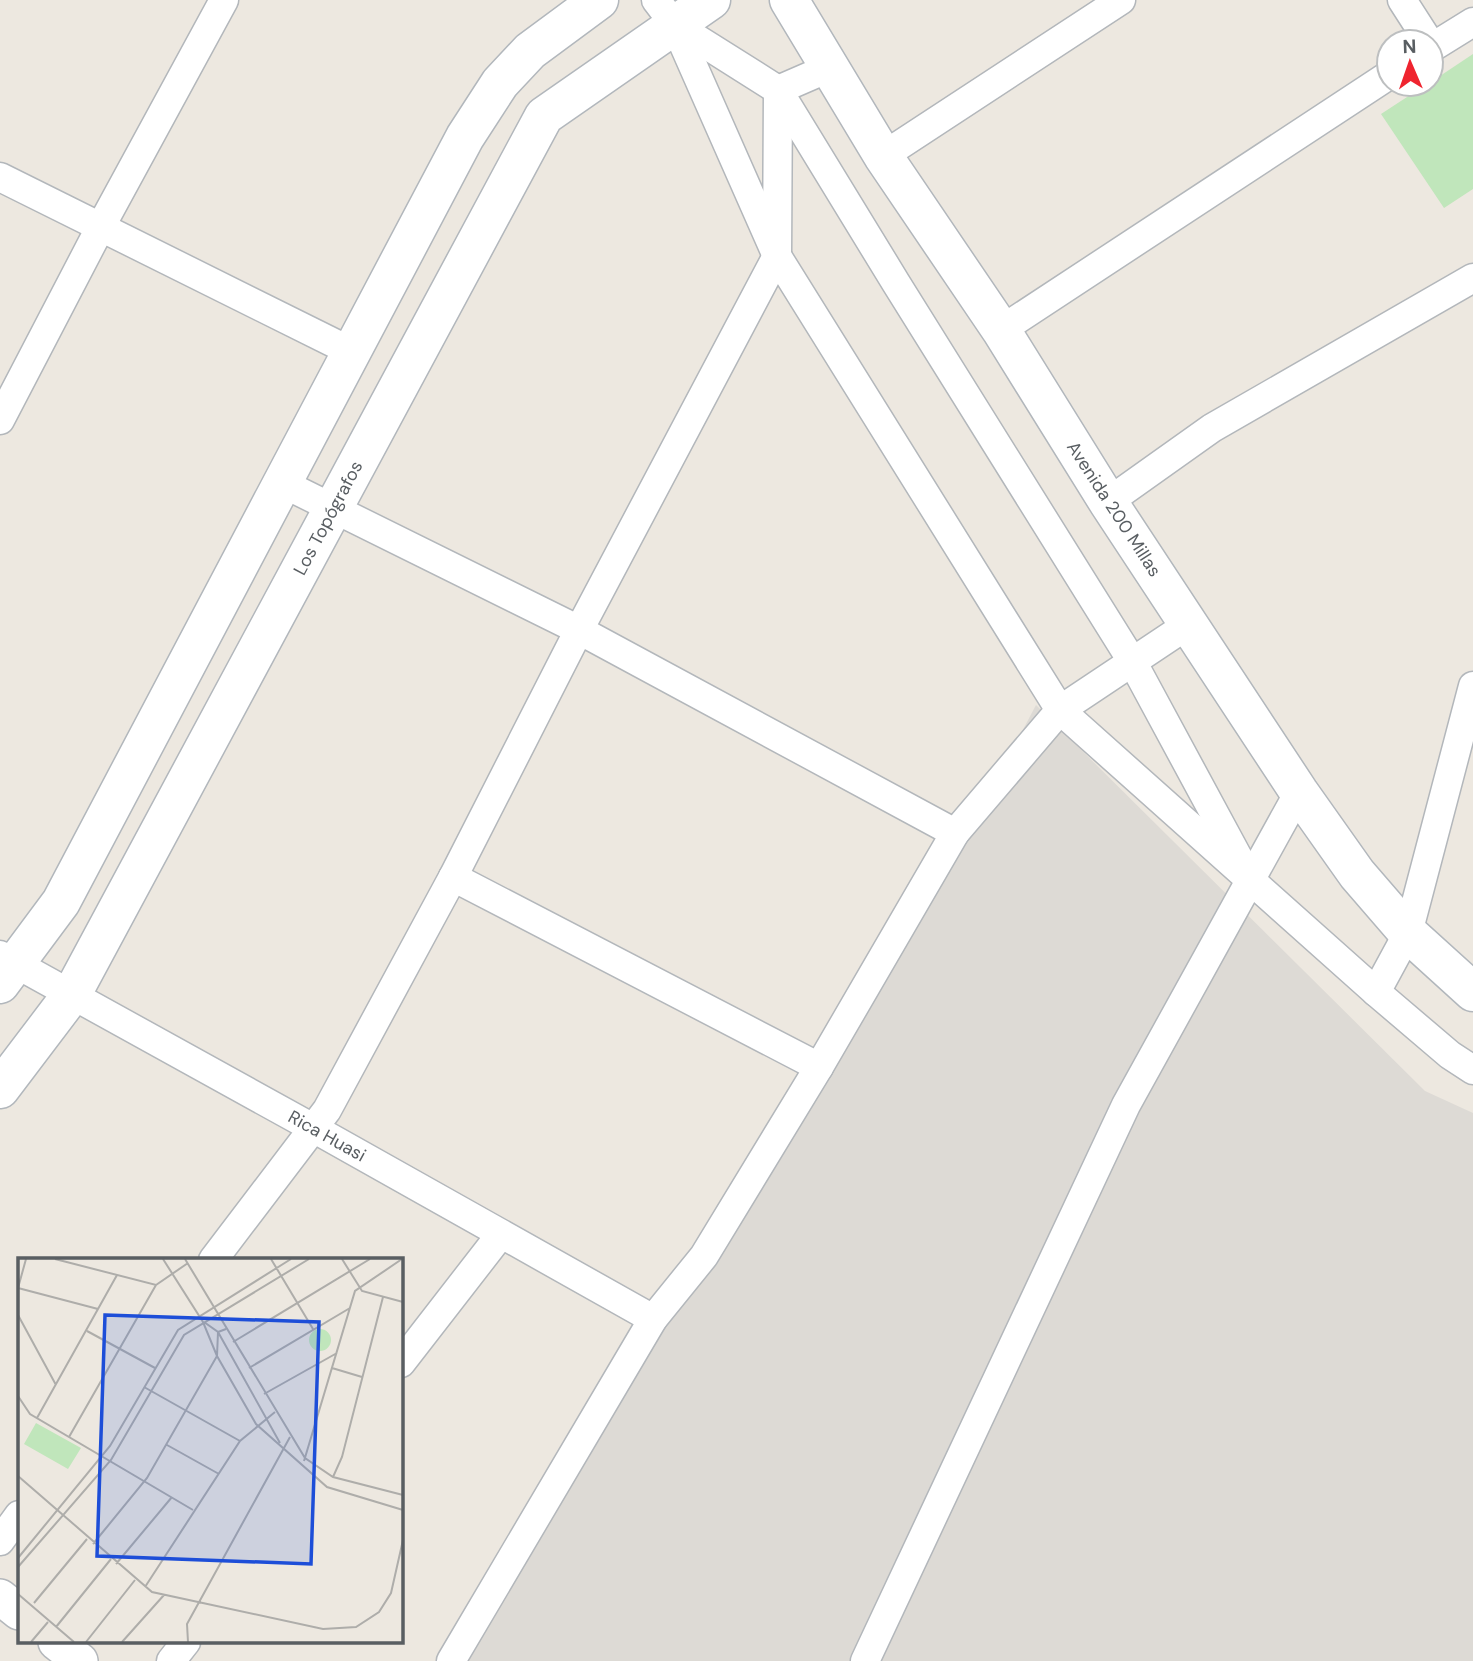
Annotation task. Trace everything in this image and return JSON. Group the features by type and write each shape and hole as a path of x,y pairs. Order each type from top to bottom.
{"main road":[{"path":"5,967 61,902 465,137 500,83 530,51 599,0"},
{"name":"Los Topógrafos","path":"0,1089 72,994 544,116 666,12 711,0"},
{"name":"Avenida 200 Millas","path":"789,0 883,156 1001,330 1108,502 1299,792 1357,874 1408,933 1473,992"}],"street":[{"path":"0,420 100,228 224,0"},
{"path":"883,156 1121,0"},
{"path":"1402,0 1420,28"},
{"path":"666,12 778,90 1132,662 1250,879"},
{"path":"666,12 777,256 1060,710 1376,992 1450,1055 1473,1070"},
{"path":"1445,37 1473,22"},
{"path":"778,90 831,67"},
{"path":"1001,330 1375,84"},
{"path":"215,1258 327,1110 453,877 579,630 777,256 778,90"},
{"path":"0,177 352,352"},
{"path":"1108,502 1212,428 1473,278"},
{"path":"282,483 579,630 955,833"},
{"path":"451,1661 653,1319 704,1256 819,1067 955,833 1060,710 1189,624"},
{"path":"1376,992 1408,933 1473,686"},
{"path":"865,1661 1126,1105 1299,792"},
{"path":"453,877 819,1067"},
{"name":"Rica Huasi","path":"5,967 72,994 653,1319"},
{"path":"402,1362 501,1234"},
{"path":"0,1541 18,1516"},
{"path":"0,1597 18,1611"},
{"path":"59,1644 80,1661"},
{"path":"171,1661 184,1644"}],"shaded area":[{"path":"1036,705 1425,1091 1473,1113 1473,1661 461,1661 658,1334 964,842"}],"green space":[{"path":"1473,54 1473,189 1444,208 1381,114 1406,98 1445,98 1445,73"}]}
